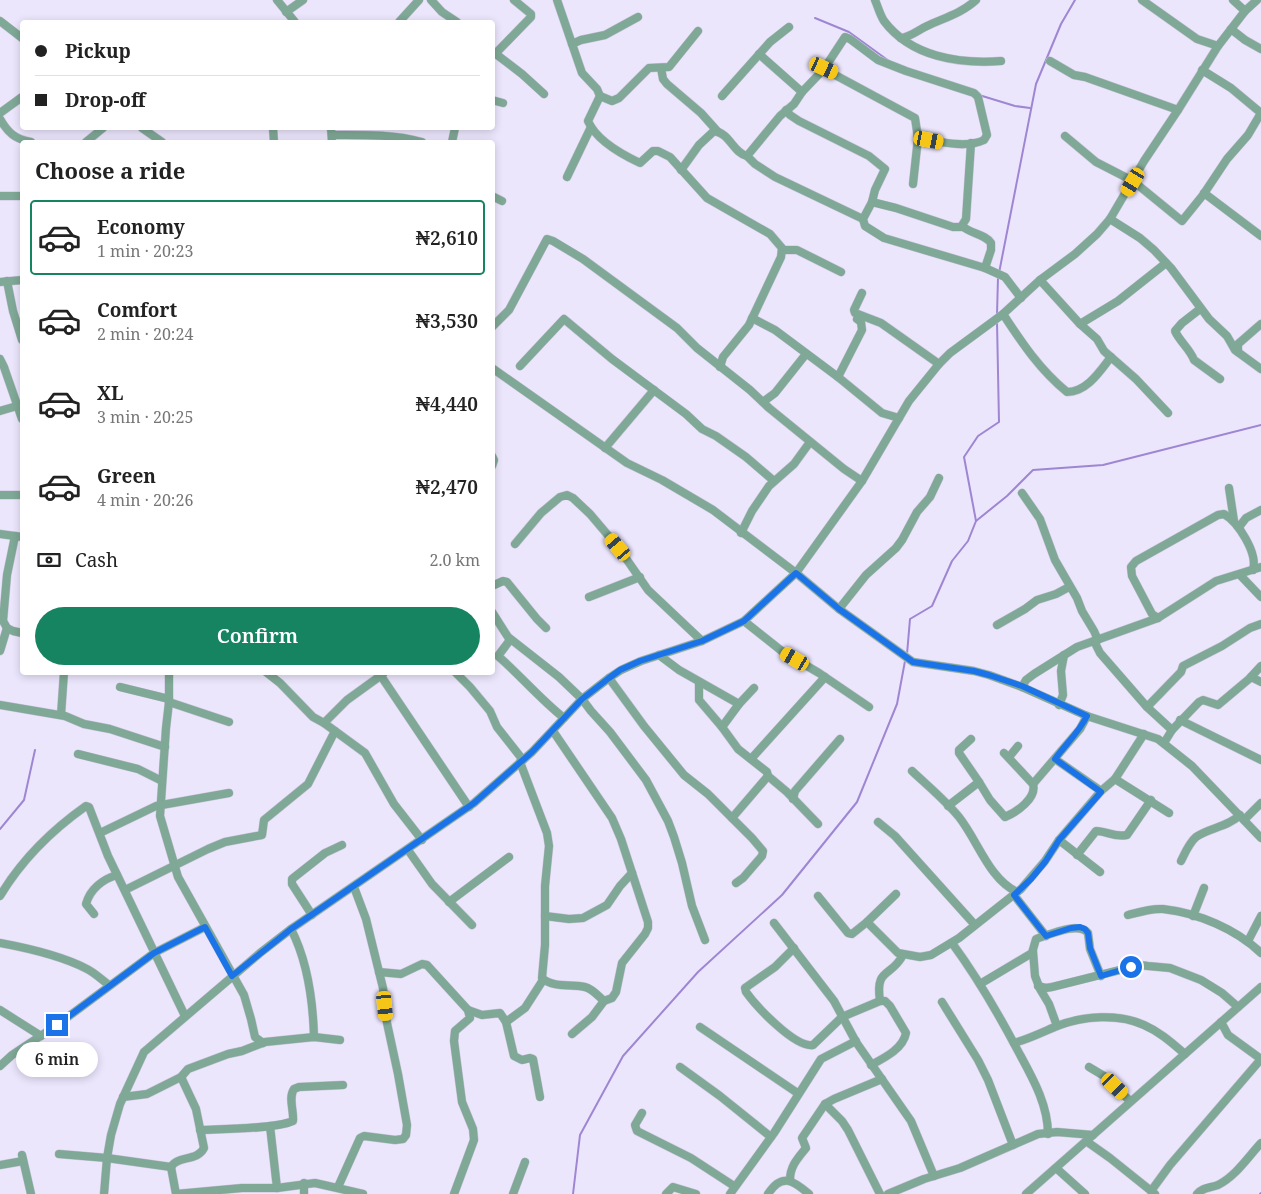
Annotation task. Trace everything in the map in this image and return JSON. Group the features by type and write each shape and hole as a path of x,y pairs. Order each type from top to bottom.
{"street":[{"path":"277,0 293,20"},
{"path":"286,12 303,0"},
{"path":"401,20 419,0"},
{"path":"431,0 442,12 454,20"},
{"path":"495,51 531,17 531,14 514,0"},
{"path":"557,0 580,71 600,93 600,96 612,102 635,83 649,68 653,66 666,68 672,65 698,31"},
{"path":"875,0 883,20 901,38 928,53 942,58 958,60 1000,61"},
{"path":"901,38 968,8 976,0"},
{"path":"1142,0 1197,40 1218,46"},
{"path":"1233,0 1245,11"},
{"path":"104,1194 111,1135 123,1097 144,1052 232,976 291,929 469,807 522,761 582,699 609,678 620,670 702,641 744,621 796,573 862,481 909,401 939,364 950,353 991,324 1040,280 1075,254 1110,219 1144,161 1218,46 1245,11 1257,0"},
{"path":"572,44 580,40 605,35 638,17"},
{"path":"2,26 20,37"},
{"path":"722,96 759,54 789,27"},
{"path":"1231,28 1245,40 1261,48"},
{"path":"746,156 824,68 842,39 847,38 878,60 974,94 980,100 987,135 983,141 971,144 918,138"},
{"path":"495,53 544,94"},
{"path":"759,54 802,92"},
{"path":"1050,61 1074,75 1085,77 1178,110"},
{"path":"661,68 663,79 667,84 701,113 740,153 775,177 863,219"},
{"path":"824,68 915,118 918,138 913,184"},
{"path":"1065,136 1096,162 1133,182 1182,221 1204,193 1227,158 1248,134 1261,113 1231,88 1202,70"},
{"path":"600,96 588,122 616,150 640,163 653,151 658,151 670,157 707,198 770,234 782,250 781,257 749,325 723,358 720,367"},
{"path":"0,113 20,98"},
{"path":"495,101 503,103"},
{"path":"786,110 799,121 869,156 883,166 884,172 863,219 865,226 884,238 985,268 1003,276 1020,298"},
{"path":"0,119 13,136 20,140"},
{"path":"567,177 591,126"},
{"path":"88,140 101,130"},
{"path":"391,137 393,130"},
{"path":"681,170 699,145 712,133 718,132"},
{"path":"332,135 391,137 414,140"},
{"path":"872,202 953,227 958,228 962,226 966,219 971,144"},
{"path":"1204,193 1261,236"},
{"path":"0,196 20,196"},
{"path":"495,198 502,201"},
{"path":"1110,219 1149,245 1166,263 1200,309 1235,346 1261,369"},
{"path":"962,226 968,231 987,238 991,243 991,250 985,268"},
{"path":"495,324 509,310 546,240 553,241 583,259 677,328 697,348 750,390 810,442 862,481"},
{"path":"782,250 797,250 841,272"},
{"path":"1080,324 1118,301 1166,263"},
{"path":"20,280 4,281 20,326"},
{"path":"1040,280 1097,340 1104,351 1168,413"},
{"path":"862,293 854,312 881,322 939,364"},
{"path":"1200,309 1175,331 1194,360 1220,379"},
{"path":"1003,314 1037,364 1067,392 1090,383 1110,357"},
{"path":"838,377 862,330 861,322 857,319 859,315"},
{"path":"752,318 775,330 882,413 899,418"},
{"path":"520,366 564,319 612,359 686,414 702,429 716,436 746,457 774,481"},
{"path":"1235,346 1261,324"},
{"path":"763,402 775,393 806,354"},
{"path":"0,359 20,414"},
{"path":"495,370 627,463 662,480 713,510 796,573 839,609 913,662 974,671 1022,686 1087,716 1144,734 1164,744 1192,766 1261,838"},
{"path":"604,448 654,390"},
{"path":"0,411 17,406"},
{"path":"741,533 752,511 774,481 794,464 810,442"},
{"path":"839,609 866,575 896,548 918,512 930,497 939,478"},
{"path":"1229,488 1236,524 1254,558 1253,570"},
{"path":"1022,492 1040,519 1055,560 1078,598 1082,611 1094,631 1098,650 1147,707 1172,730"},
{"path":"0,495 20,495"},
{"path":"515,544 541,513 560,497 567,495 576,500 590,514 626,557 652,594 702,641"},
{"path":"1236,524 1261,510"},
{"path":"1153,618 1132,576 1131,567 1133,564 1218,515 1224,514 1236,524"},
{"path":"0,534 19,536 3,590 3,621 7,628 20,632"},
{"path":"1022,686 1034,674 1064,655 1096,640 1153,618 1216,581 1243,576 1261,567"},
{"path":"1243,576 1261,596"},
{"path":"589,596 640,577"},
{"path":"495,585 503,581 507,582 546,628"},
{"path":"997,625 1025,609 1036,600 1056,594 1070,587"},
{"path":"495,617 510,640 559,677 582,699 617,740 646,780 668,821 682,863 692,906 705,940"},
{"path":"744,621 783,652 869,707"},
{"path":"1147,707 1182,672 1183,666 1222,646 1250,628 1261,624"},
{"path":"0,651 7,628"},
{"path":"510,640 498,656 545,703 564,718"},
{"path":"659,655 679,670 739,704"},
{"path":"1059,704 1063,695 1061,671 1064,655"},
{"path":"1164,744 1180,720 1201,700 1218,705 1261,666"},
{"path":"61,715 64,675"},
{"path":"169,675 169,701 160,816 174,866 184,891 244,995 255,1037 263,1043"},
{"path":"270,675 314,718 324,723 365,753 394,804 422,840"},
{"path":"324,723 348,700 382,675"},
{"path":"384,675 469,807"},
{"path":"458,675 490,711 497,727 522,761 547,833 549,846 545,886 545,945 541,974 543,980 539,989 525,1008 506,1022"},
{"path":"751,759 824,677"},
{"path":"1251,677 1261,682"},
{"path":"609,678 644,726 684,775 708,794 752,838 762,851 762,856 744,878 736,883"},
{"path":"700,682 699,700 734,744 766,772 818,824"},
{"path":"120,688 169,701 230,722"},
{"path":"722,727 754,688"},
{"path":"0,706 61,715 84,724 110,729 166,747"},
{"path":"1033,784 1080,729 1087,716"},
{"path":"1180,720 1261,760"},
{"path":"553,730 612,818 648,922 648,928 622,963 616,992 612,998 604,1001 592,1017 572,1034"},
{"path":"125,890 208,849 226,842 262,835 264,820 308,784 335,731"},
{"path":"867,922 902,955 925,957 952,943 1014,895 1045,862 1059,840 1101,792 1115,779 1144,734"},
{"path":"793,799 796,791 805,779 840,739"},
{"path":"971,739 959,750 959,753 990,800 1005,817 1015,811 1032,795 1034,789 1033,784 1007,755 1018,746"},
{"path":"78,754 138,769 162,781"},
{"path":"1055,759 1101,792"},
{"path":"912,771 959,817 998,877 1046,936"},
{"path":"732,818 768,776"},
{"path":"1115,779 1169,813"},
{"path":"948,806 979,782"},
{"path":"100,833 160,805 229,793"},
{"path":"1077,855 1096,832 1099,831 1114,836 1127,834 1151,800"},
{"path":"1181,861 1190,843 1198,836 1242,818 1261,803"},
{"path":"0,896 7,884 33,853 62,823 86,806 90,808 108,856 185,1016"},
{"path":"878,822 894,836 975,925"},
{"path":"1059,840 1100,872"},
{"path":"312,915 292,884 292,879 325,853 342,845"},
{"path":"408,850 432,884 472,925"},
{"path":"449,902 509,857"},
{"path":"545,916 569,920 582,918 607,905 632,873"},
{"path":"94,914 86,904 90,895 105,879 117,875"},
{"path":"338,1187 360,1138 364,1136 395,1140 403,1139 406,1135 407,1125 386,1023 383,988 366,919 354,887"},
{"path":"1193,916 1204,888"},
{"path":"818,896 850,934 867,922 896,894"},
{"path":"1128,914 1161,909 1193,916 1225,928 1248,941 1261,953"},
{"path":"1248,941 1261,916"},
{"path":"774,923 834,1001 871,1065 910,1121 934,1176"},
{"path":"0,1066 12,1055 154,953 205,927"},
{"path":"1056,1026 1049,1004 1038,986 1035,976 1034,940 1071,928 1080,927 1085,929 1088,933 1090,948 1101,976"},
{"path":"291,929 299,947 308,983 313,1009 314,1037"},
{"path":"952,943 980,984 1034,1081 1048,1122 1048,1134"},
{"path":"0,944 19,947 74,964 88,970 109,985"},
{"path":"794,948 775,967 745,988 750,998 787,1033 804,1044 813,1045"},
{"path":"980,984 1033,951"},
{"path":"880,1001 878,989 880,980 899,961 902,955"},
{"path":"378,972 401,974 422,964 427,965 468,1010 482,1015 500,1013 506,1022 514,1056 522,1060 530,1058 534,1062 540,1096"},
{"path":"1038,986 1052,987 1140,965 1170,968 1208,984 1238,1007"},
{"path":"543,980 585,987 593,991 604,1001"},
{"path":"1026,1194 1261,987"},
{"path":"813,1045 842,1017 880,1001 885,1001 890,1006 906,1036 904,1041 892,1052 871,1065"},
{"path":"942,1002 978,1060 988,1080 1013,1145"},
{"path":"0,1010 41,1036"},
{"path":"454,1194 474,1140 474,1129 462,1102 454,1040 455,1031 470,1018 468,1010"},
{"path":"1014,1043 1056,1026 1090,1018 1129,1020 1146,1026 1160,1034 1185,1054"},
{"path":"1086,1141 1153,1192 1182,1152 1261,1059 1228,1035 1221,1022"},
{"path":"700,1027 797,1093"},
{"path":"248,1049 255,1037"},
{"path":"123,1097 147,1094 182,1077 188,1068 263,1043 314,1037 340,1040"},
{"path":"730,1194 771,1137 797,1093 821,1059 856,1041"},
{"path":"813,1045 821,1059"},
{"path":"680,1067 771,1137"},
{"path":"1089,1067 1115,1086 1130,1101"},
{"path":"182,1077 196,1109 204,1148 195,1157 175,1162 171,1167 176,1194 241,1191 315,1183 363,1194"},
{"path":"790,1180 790,1172 794,1164 806,1148 802,1138 825,1104 882,1079"},
{"path":"200,1130 270,1126 293,1121 291,1095 294,1089 299,1087 343,1085"},
{"path":"825,1104 848,1130 880,1194"},
{"path":"642,1113 635,1125 637,1131 691,1158 734,1186"},
{"path":"270,1126 277,1188"},
{"path":"888,1194 960,1168 1038,1134 1058,1132 1093,1135"},
{"path":"1196,1194 1201,1190 1218,1185 1232,1175 1261,1143"},
{"path":"60,1154 171,1167"},
{"path":"0,1165 23,1158 30,1194"},
{"path":"513,1194 525,1162"},
{"path":"1056,1168 1085,1194"},
{"path":"768,1194 778,1183 785,1180 790,1180 809,1194"},
{"path":"304,1183 304,1194"},
{"path":"666,1194 673,1187 696,1194"}],"waterway":[{"path":"999,273 1036,84 1061,24 1075,0"},
{"path":"815,18 849,32 889,61"},
{"path":"979,95 1015,106 1030,108"},
{"path":"997,315 998,277"},
{"path":"976,521 964,457 978,436 999,422 997,322"},
{"path":"907,654 910,619 932,606 952,561 968,541 976,521 1007,496 1033,470 1103,465 1261,425"},
{"path":"573,1194 580,1135 623,1056 698,972 782,895 857,802 897,704 905,661"},
{"path":"0,829 24,800 35,750"}],"route":[{"path":"57,1025 154,953 205,927 232,976 291,929 469,807 532,752 582,699 620,670 640,661 702,641 744,621 796,573 839,609 913,662 989,675 1022,686 1087,716 1080,729 1067,742 1055,759 1101,792 1059,840 1031,879 1014,895 1046,936 1071,928 1080,927 1085,929 1088,933 1090,948 1101,976 1131,967"}]}
